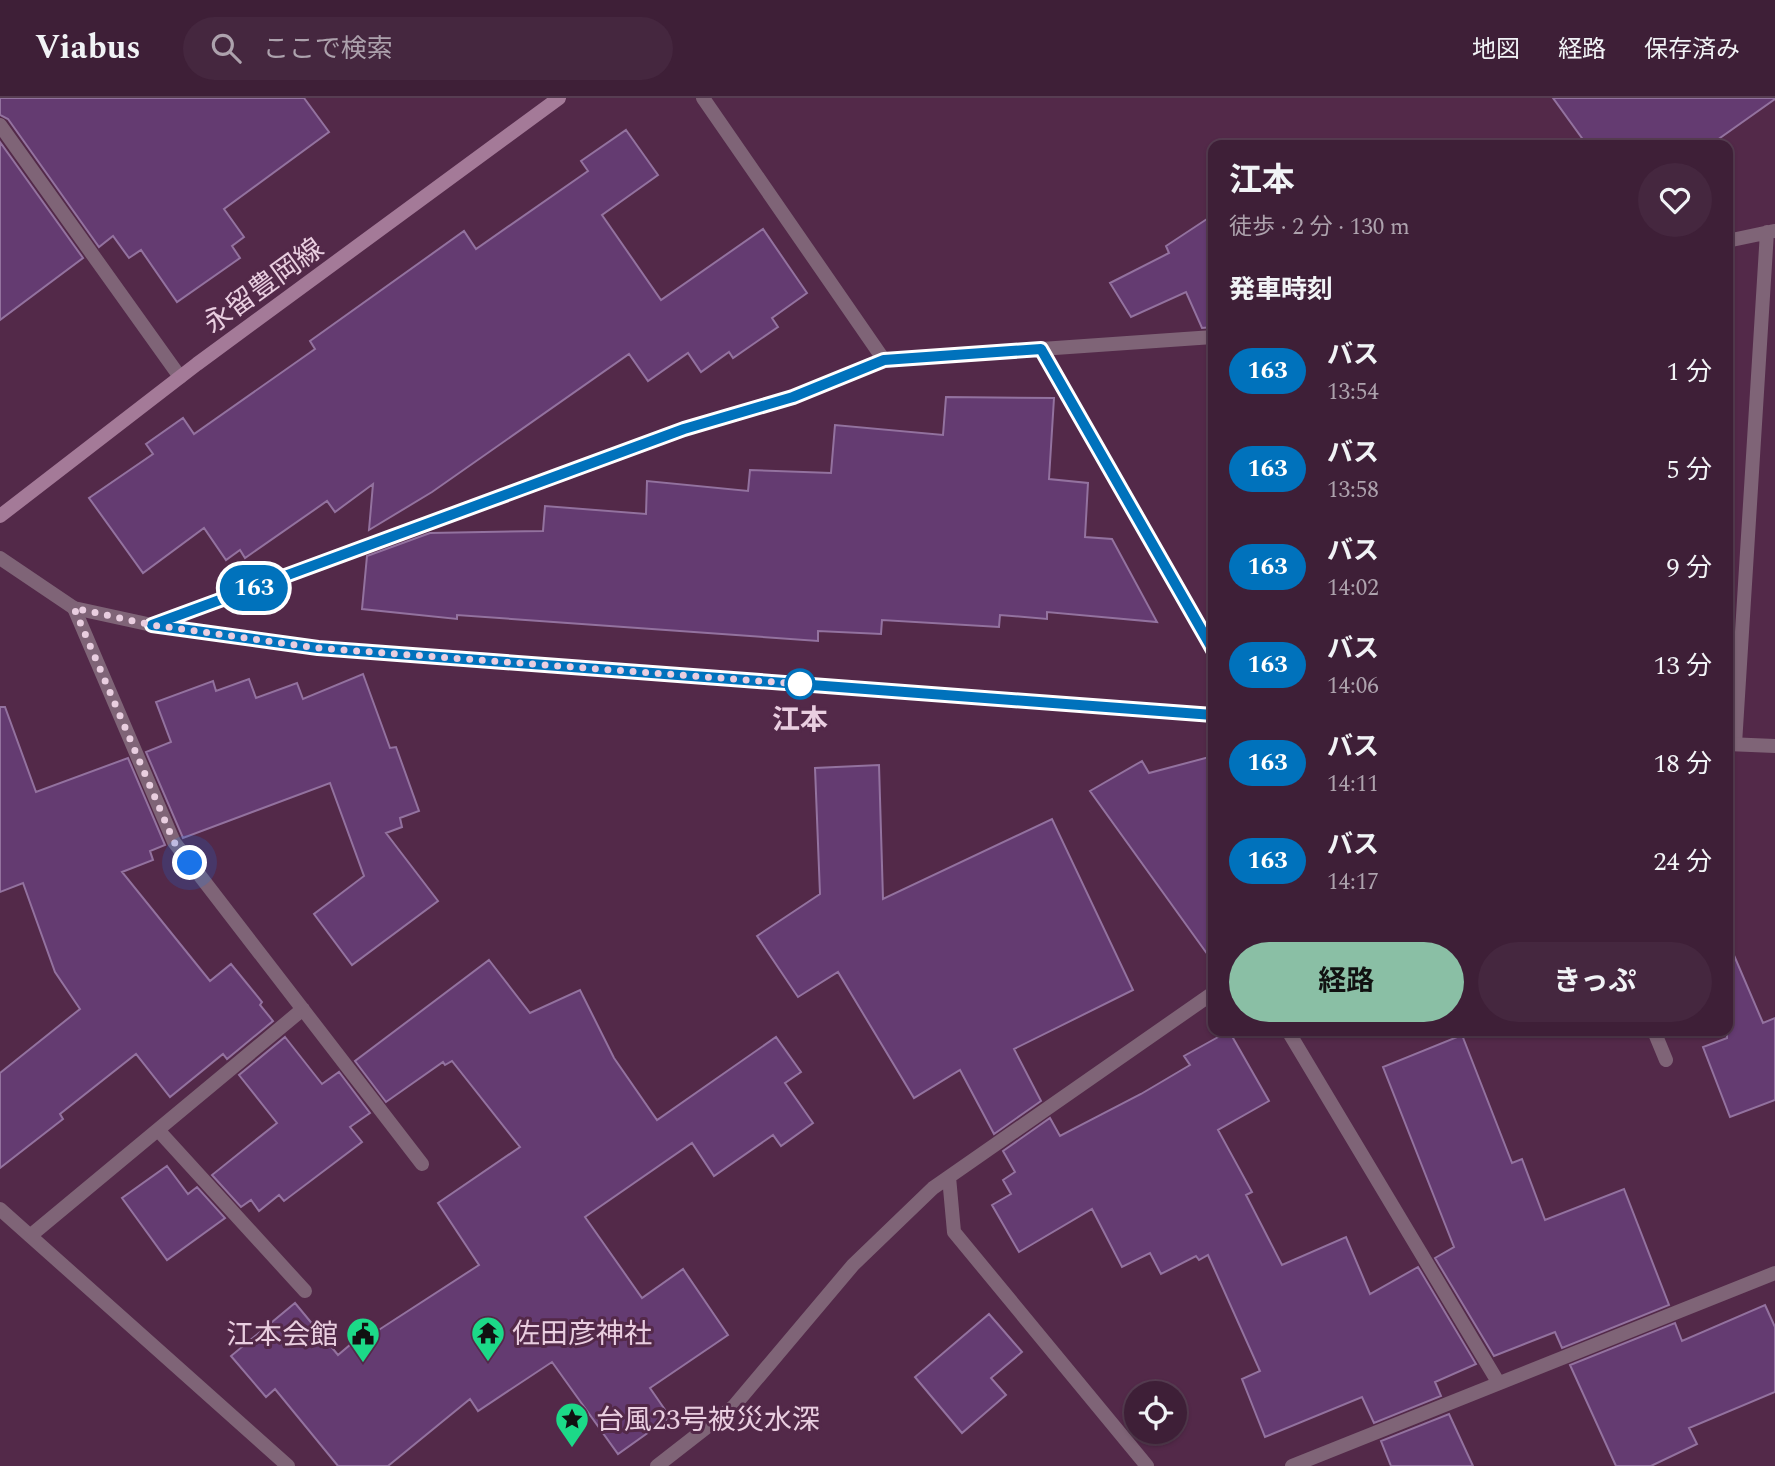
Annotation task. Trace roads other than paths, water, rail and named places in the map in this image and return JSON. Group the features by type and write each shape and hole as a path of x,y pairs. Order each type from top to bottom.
{"main road":[{"name":"永留豊岡線","path":"0,516 180,377 559,98"}],"street":[{"path":"703,98 884,360"},
{"path":"0,125 180,377"},
{"path":"1733,240 1771,231 1733,718"},
{"path":"152,625 684,429 793,397 884,360 1208,337"},
{"path":"1041,349 1208,641"},
{"path":"0,558 74,608 152,625 318,648 1208,715"},
{"path":"74,608 174,842 422,1164"},
{"path":"1733,744 1775,746"},
{"path":"657,1466 734,1406 853,1265 933,1188 1208,996"},
{"path":"30,1236 303,1009"},
{"path":"1291,1036 1498,1382"},
{"path":"1656,1036 1667,1060"},
{"path":"158,1130 306,1291"},
{"path":"950,1177 954,1232 1147,1466"},
{"path":"0,1209 288,1466"},
{"path":"1292,1466 1775,1273"}],"place":[{"name":"江本","path":"800,684"},
{"name":"佐田彦神社","path":"488,1363"},
{"name":"江本会館","path":"363,1364"},
{"name":"台風23号被災水深","path":"572,1449"}]}
